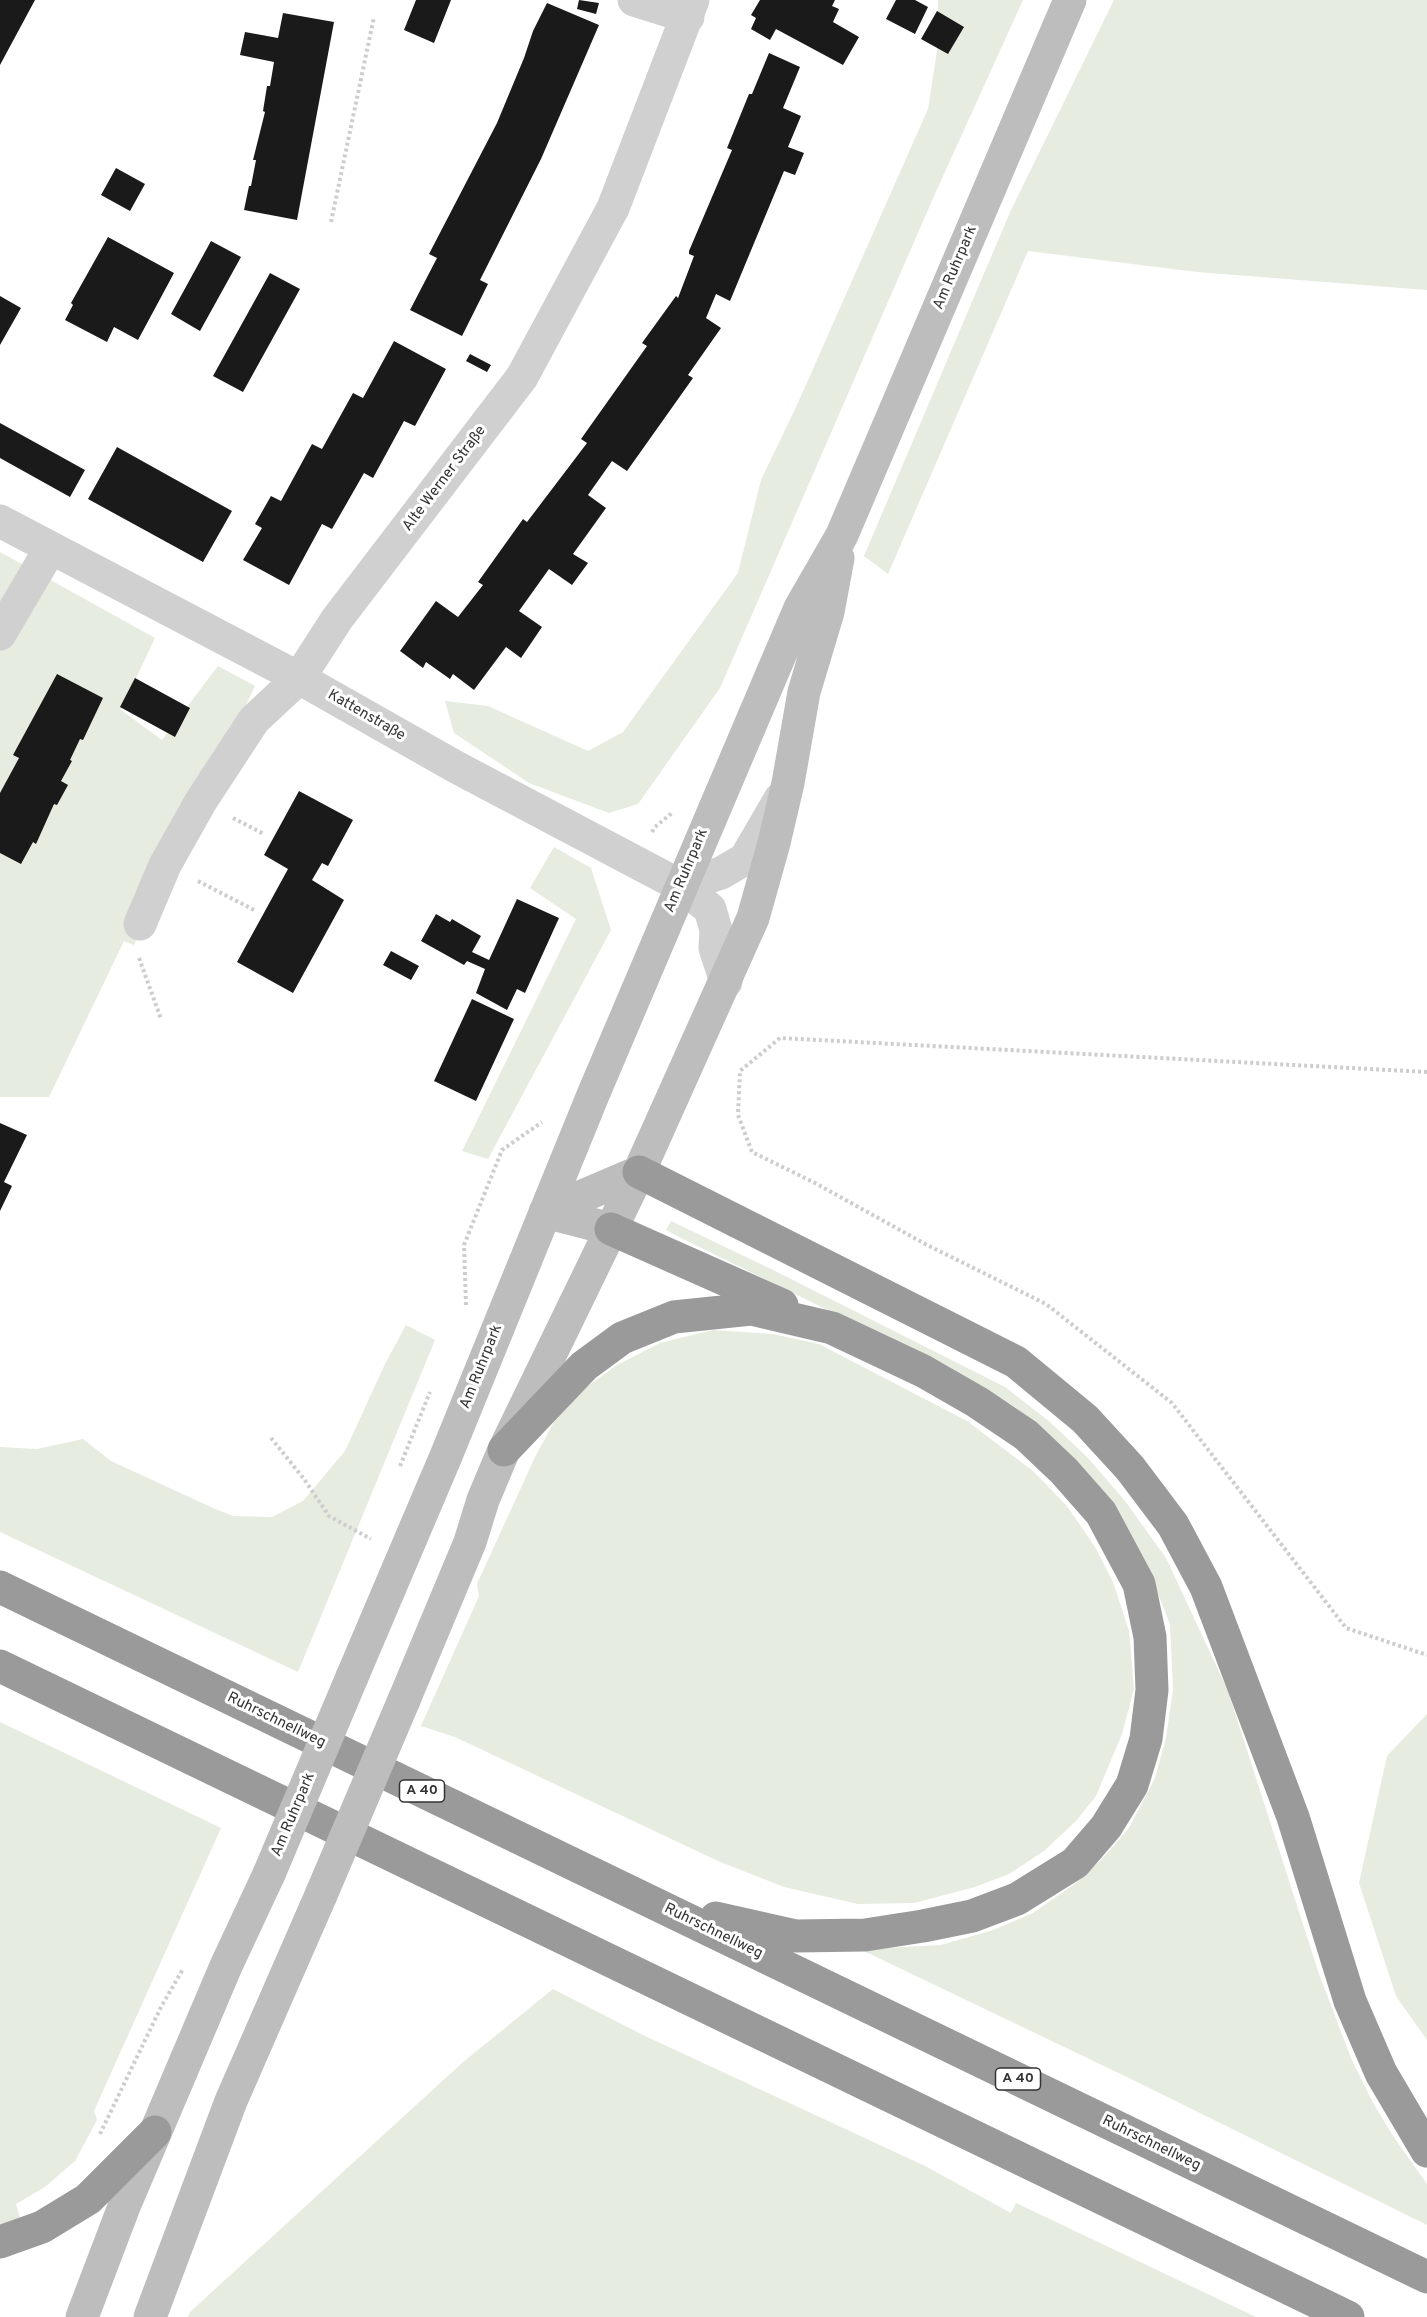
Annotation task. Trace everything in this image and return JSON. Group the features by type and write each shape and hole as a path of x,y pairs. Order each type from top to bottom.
{"highway":[{"path":"639,1172 1016,1362 1085,1419 1130,1468 1173,1525 1206,1587 1293,1817 1350,2001 1381,2073 1427,2151"},
{"path":"609,1882 662,1904 729,1922 796,1936 865,1935 972,1916 1017,1899 1075,1863 1106,1827 1132,1785 1147,1729 1152,1690 1149,1637 1139,1584 1101,1513 1064,1471 1016,1429 977,1402 923,1371 611,1229"},
{"path":"504,1450 584,1366 622,1338 674,1317 751,1309 832,1328"},
{"name":"Ruhrschnellweg","path":"0,1587 1427,2277"},
{"path":"0,1666 1348,2317"},
{"path":"0,2242 42,2227 88,2199 155,2132"}],"main road":[{"name":"Am Ruhrpark","path":"82,2317 155,2132 403,1557 681,886 800,608 842,535 1070,0"},
{"name":"Am Ruhrpark","path":"149,2316 231,2101 404,1700 470,1542 483,1500 504,1450 639,1172 753,918 788,783 804,692 828,612 842,535"},
{"path":"545,1212 639,1172"},
{"path":"545,1212 611,1229"}],"street":[{"path":"633,0 691,8"},
{"name":"Alte Werner Straße","path":"140,924 165,865 201,801 254,720 299,678 337,619 522,377 613,208 691,8"},
{"name":"Kattenstraße","path":"0,521 299,678 456,767 681,886 710,909 716,930 715,948 726,982"},
{"path":"0,634 50,549"},
{"path":"681,886 721,873 745,859 762,834 788,783"}],"path":[{"path":"331,222 374,17"},
{"path":"165,865 256,911"},
{"path":"140,924 139,957 161,1019"},
{"path":"1427,1072 780,1038 740,1071 738,1115 752,1152 1046,1305 1172,1403 1346,1628 1427,1655"},
{"path":"466,1307 464,1245 502,1150 548,1118"},
{"path":"397,1473 431,1389"},
{"path":"271,1438 304,1479 329,1516 403,1557"},
{"path":"368,1550 376,1529"},
{"path":"96,2141 161,2007 188,1960"}],"shaded area":[{"path":"938,0 1023,0 934,196 720,688 638,804 609,813 529,783 454,733 445,701 488,706 588,751 623,732 738,573 761,480 797,405 928,109 937,51"},
{"path":"1114,0 1427,0 1427,290 1197,272 1028,251 888,574 864,556 1011,210"},
{"path":"0,552 155,638 121,710 162,740 218,666 255,686 134,945 124,941 49,1097 0,1097"},
{"path":"554,847 591,868 611,930 488,1159 462,1151 576,919 530,888"},
{"path":"671,1221 1005,1387 1050,1422 1088,1458 1125,1501 1166,1558 1228,1691 1319,1974 1351,2058 1372,2101 1393,2136 1427,2184 1427,2225 866,1952 865,1949 941,1945 993,1930 1033,1913 1076,1883 1102,1859 1129,1828 1155,1778 1166,1738 1173,1689 1170,1624 1152,1579 1054,1441 1015,1407 974,1382 666,1230"},
{"path":"406,1325 435,1340 298,1672 0,1532 0,1447 37,1449 83,1439 111,1461 213,1508 233,1516 272,1517 303,1501 345,1451 386,1362"},
{"path":"713,1330 773,1334 819,1344 967,1421 1033,1471 1067,1506 1095,1547 1113,1582 1129,1631 1134,1689 1122,1734 1096,1796 1076,1821 1044,1851 1009,1874 975,1887 914,1903 858,1904 784,1887 718,1861 455,1737 421,1726 479,1596 477,1584 535,1457 554,1422 578,1393 617,1365 660,1343"},
{"path":"1427,1714 1427,2040 1396,1996 1359,1883 1387,1756"},
{"path":"0,1722 221,1828 94,2111 97,2120 75,2161 45,2187 16,2204 20,2218 0,2225"},
{"path":"553,1989 643,2035 925,2166 1011,2213 1016,2203 1256,2317 188,2317 190,2312 462,2063"}],"building":[{"path":"0,0 35,0 0,65"},
{"path":"416,0 451,0 434,43 404,30"},
{"path":"579,0 599,3 596,14 577,9"},
{"path":"760,0 835,0 832,6 839,9 833,22 859,37 843,65 776,29 770,40 751,29 756,18 751,15"},
{"path":"896,0 915,0 928,7 915,34 886,19"},
{"path":"547,3 599,25 541,159 480,280 488,284 462,336 410,310 437,258 429,254 497,123 533,31"},
{"path":"937,11 964,27 948,54 921,39"},
{"path":"283,13 334,22 297,220 244,210 249,186 251,186 256,160 253,160 265,112 263,111 267,86 270,86 274,62 240,55 245,32 278,38"},
{"path":"769,53 800,67 783,108 801,116 788,147 804,153 795,175 784,171 730,301 716,294 706,318 721,328 688,375 693,378 627,471 612,461 588,495 606,508 573,554 588,563 572,585 549,569 519,611 542,627 521,658 506,647 474,690 453,674 450,679 426,662 423,668 400,651 436,601 458,617 483,585 478,582 523,519 527,522 587,443 581,439 647,346 642,343 676,296 678,298 694,256 689,254 689,251 732,150 727,148"},
{"path":"116,168 145,184 130,211 101,195"},
{"path":"108,237 174,273 138,340 114,327 107,342 65,320 73,305 71,303"},
{"path":"211,241 241,257 200,331 171,314"},
{"path":"270,273 300,289 243,392 213,376"},
{"path":"0,296 21,308 0,345"},
{"path":"394,341 446,369 415,426 404,421 373,478 364,473 332,529 322,524 289,585 243,560 262,528 255,524 271,496 281,501 312,444 322,449 353,393 363,398"},
{"path":"470,354 491,365 487,372 466,361"},
{"path":"0,423 85,470 70,497 0,458"},
{"path":"117,447 232,511 203,562 88,499"},
{"path":"57,674 103,698 83,740 80,739 61,781 68,785 57,805 54,804 36,844 33,842 21,864 0,853 0,793 19,758 13,755"},
{"path":"135,678 190,708 175,737 120,707"},
{"path":"299,791 353,820 328,866 322,863 312,880 344,900 293,993 237,962 288,869 264,855"},
{"path":"517,899 559,918 525,993 517,989 507,1010 476,993 485,969 467,961 464,965 421,941 436,914 450,922 452,919 481,936 472,952 489,960"},
{"path":"391,951 419,966 411,980 383,965"},
{"path":"472,999 514,1019 476,1101 434,1081"},
{"path":"0,1123 27,1135 4,1182 12,1186 0,1211"}]}
